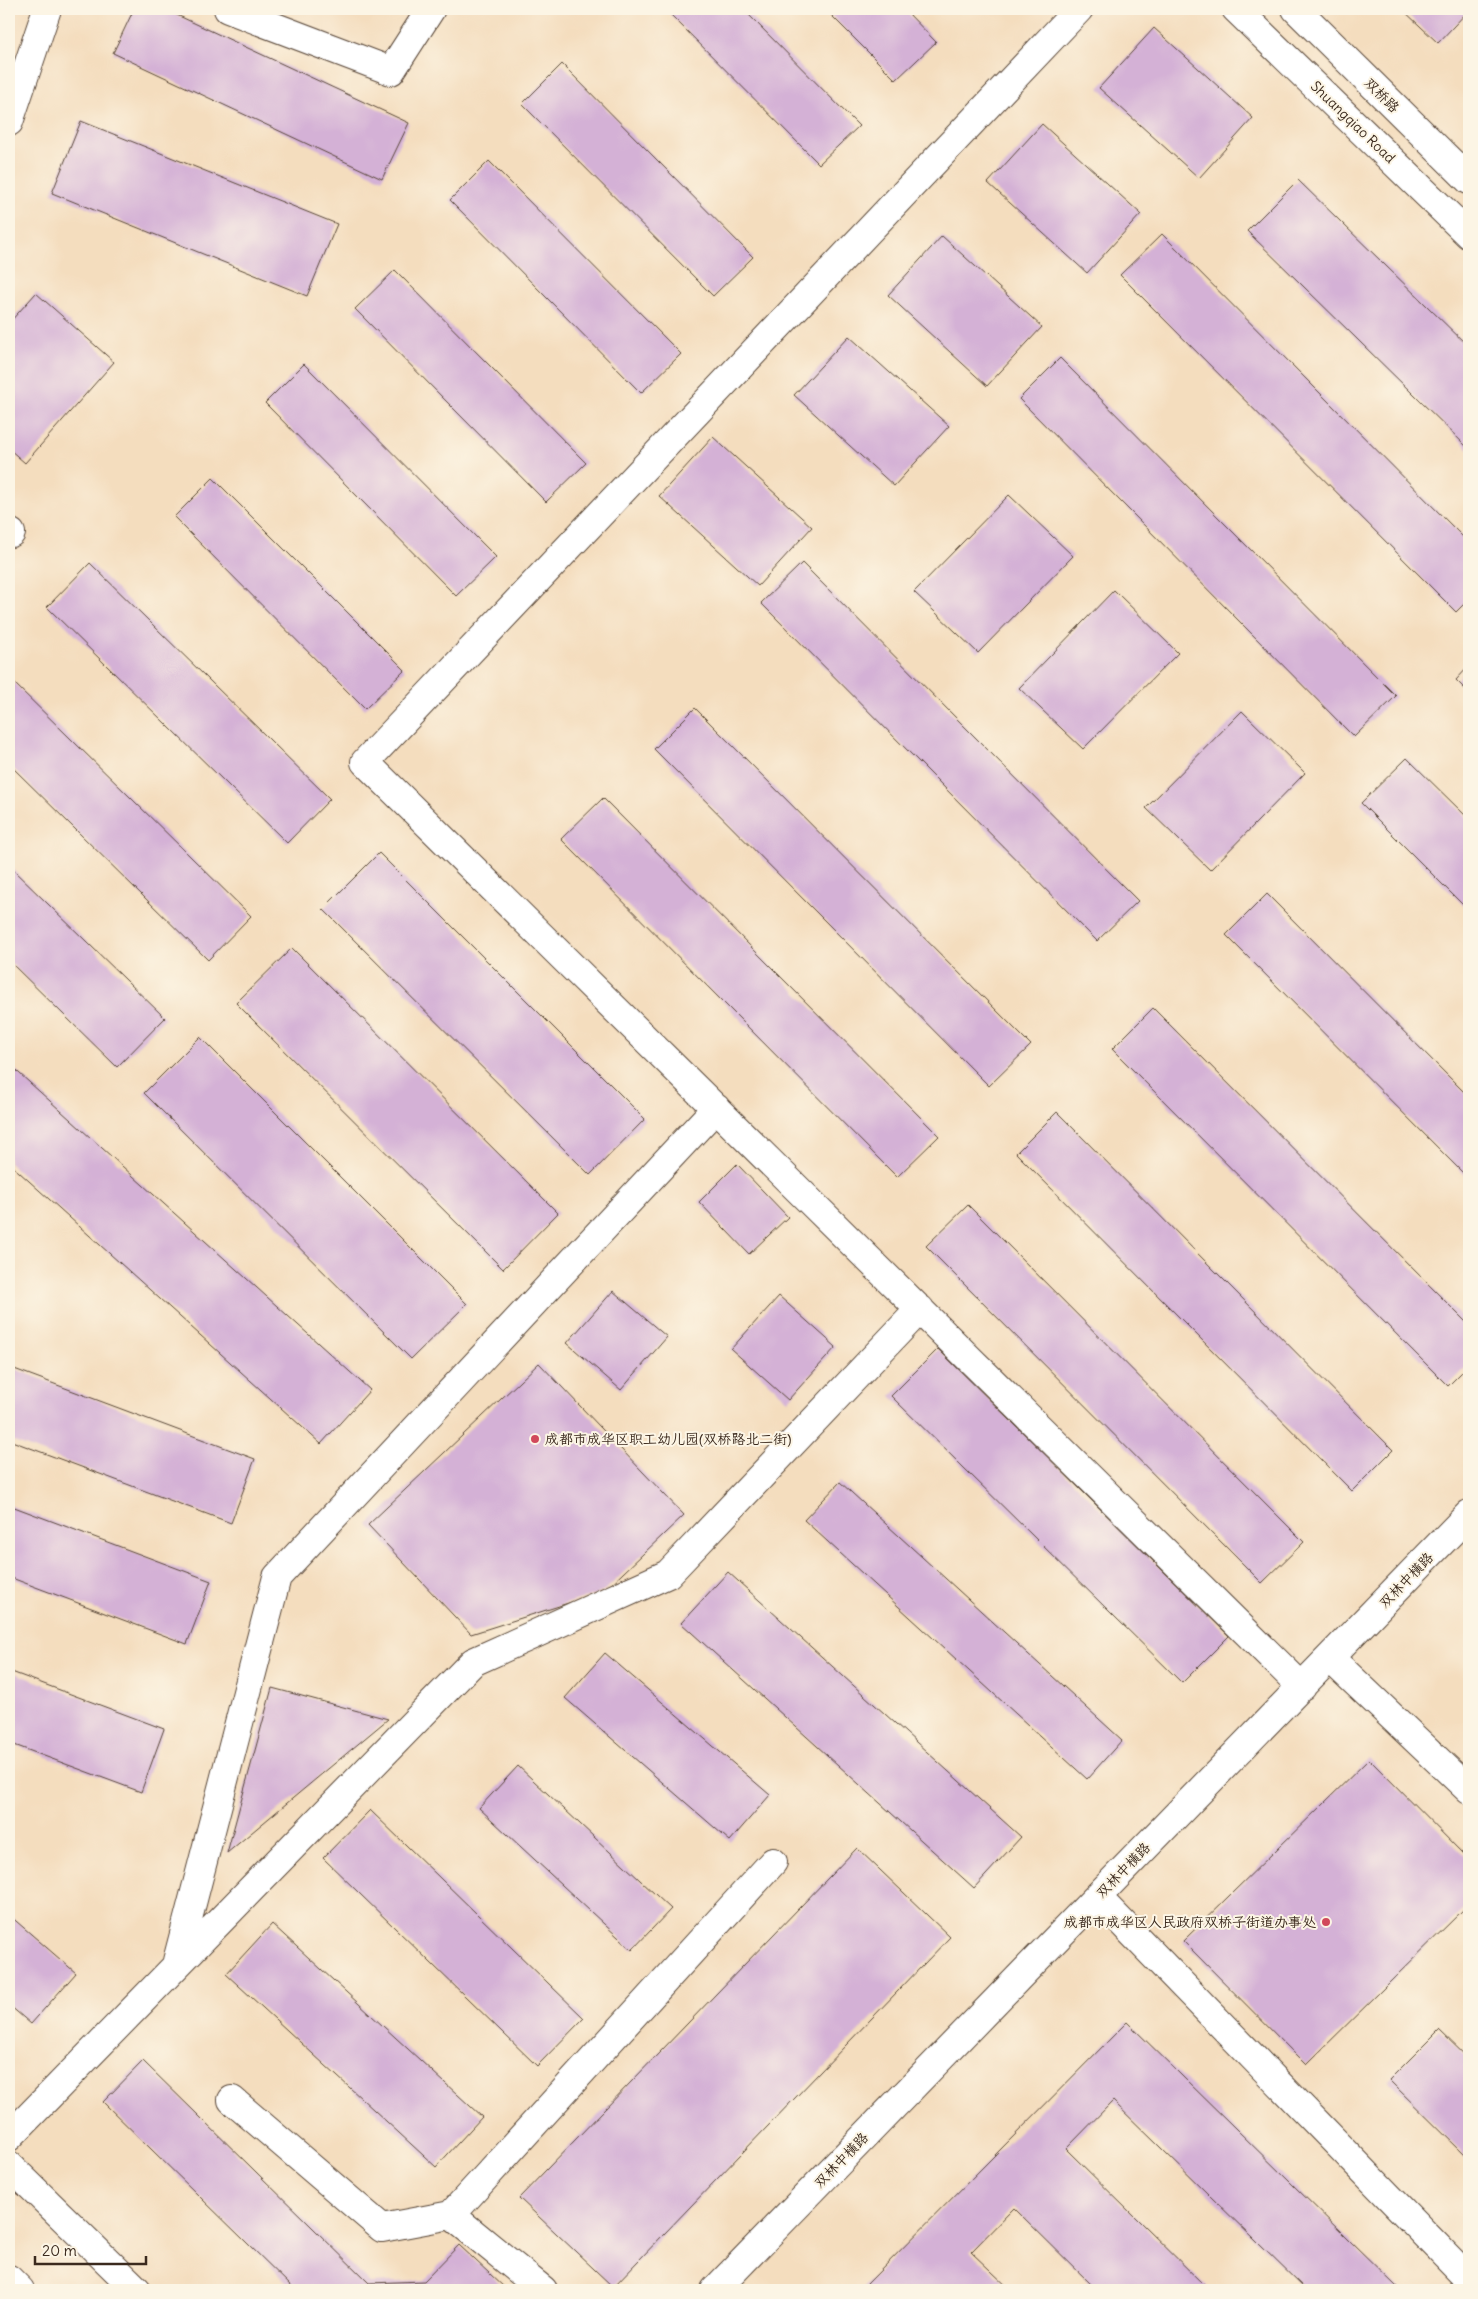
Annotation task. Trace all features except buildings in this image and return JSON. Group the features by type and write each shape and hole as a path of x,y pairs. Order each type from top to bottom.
{"street":[{"path":"9,122 47,9"},
{"path":"228,9 391,71 431,9"},
{"path":"1079,9 365,762 1302,1686"},
{"name":"Shuangqiao Road","path":"1236,9 1469,235"},
{"name":"双桥路","path":"1296,9 1469,180"},
{"path":"177,1962 277,1576 716,1108"},
{"path":"9,2137 177,1962 473,1662 668,1574 920,1309"},
{"name":"双林中横路","path":"715,2290 1469,1514"},
{"path":"1330,1658 1469,1790"},
{"path":"232,2100 382,2228 451,2215 773,1862"},
{"path":"1097,1897 1469,2279"},
{"path":"9,2165 137,2290"},
{"path":"451,2215 543,2290"},
{"path":"9,2279 20,2290"}],"place":[{"name":"成都市成华区职工幼儿园(双桥路北二街)","path":"535,1439"},
{"name":"成都市成华区人民政府双桥子街道办事处","path":"1326,1922"}]}
